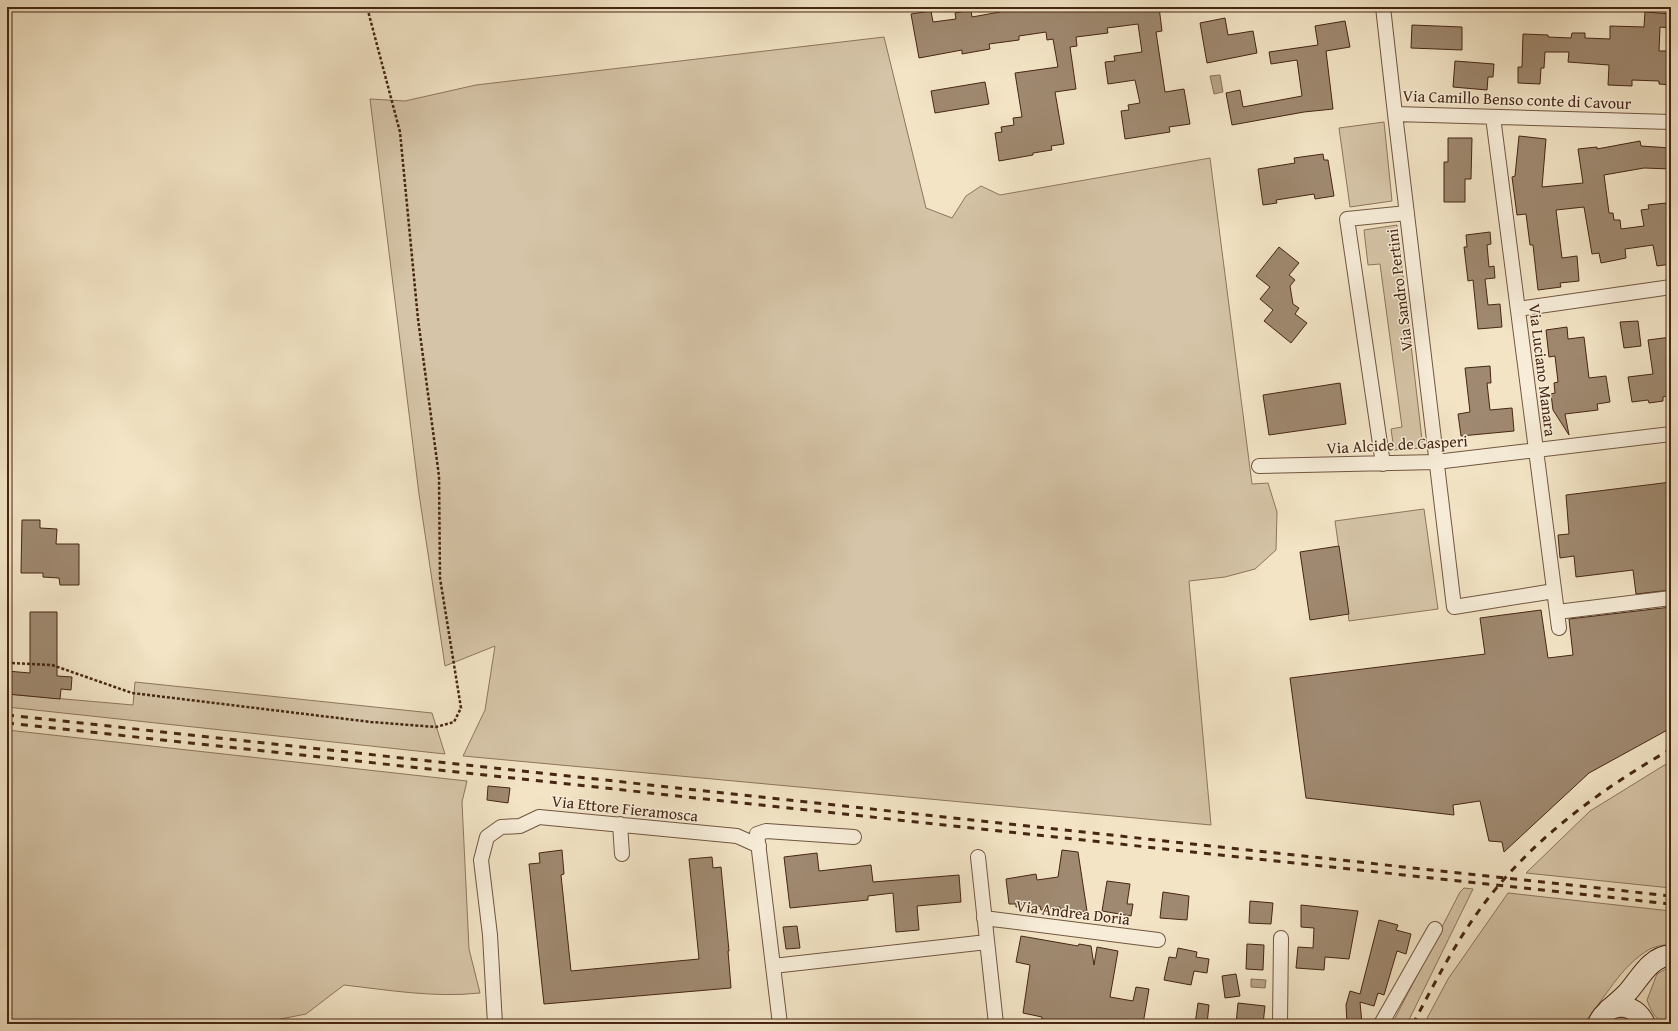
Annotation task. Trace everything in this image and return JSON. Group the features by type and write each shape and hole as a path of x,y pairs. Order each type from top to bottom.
{"street":[{"name":"Via Camillo Benso conte di Cavour","path":"1383,7 1395,114 1671,122"},
{"name":"Via Sandro Pertini","path":"1395,114 1454,607 1554,591"},
{"name":"Via Luciano Manara","path":"1493,117 1559,628"},
{"path":"1383,464 1347,219 1407,213"},
{"path":"1518,309 1671,287"},
{"name":"Via Alcide de Gasperi","path":"1259,466 1436,462 1671,434"},
{"path":"1556,612 1671,598"},
{"name":"Via Ettore Fieramosca","path":"495,1024 490,935 481,860 487,837 501,827 520,826 540,817 737,836 759,846"},
{"path":"620,824 622,854"},
{"path":"780,1024 757,834 766,831 854,837"},
{"path":"978,857 996,1024"},
{"name":"Via Andrea Doria","path":"984,918 1158,940"},
{"path":"1381,1024 1435,930"},
{"path":"1280,1024 1281,938"},
{"path":"773,966 987,942"},
{"path":"1603,1017 1635,983 1642,972 1653,962 1671,955"},
{"path":"1635,983 1635,994 1644,1022"},
{"path":"1603,1017 1618,1006 1627,1006 1644,1022"}],"path":[{"path":"12,663 52,665 132,693 371,722 436,727 454,722 461,708 440,578 439,476 418,319 400,132 368,7"},
{"path":"7,91 10,145 7,169"}],"shaded area":[{"path":"884,37 926,208 952,218 966,196 981,186 1000,195 1210,158 1252,484 1268,483 1277,512 1276,550 1255,569 1225,577 1189,581 1211,825 463,756 485,710 495,646 445,666 419,494 370,99 405,101 476,85"},
{"path":"1220,75 1223,92 1214,94 1210,76"},
{"path":"1384,122 1392,201 1350,207 1339,128"},
{"path":"1397,225 1423,448 1394,450 1391,429 1402,427 1380,264 1368,265 1364,230"},
{"path":"1424,509 1438,609 1349,621 1335,521"},
{"path":"135,682 432,713 445,754 7,707 7,694 133,705"},
{"path":"7,730 467,781 462,802 469,949 480,993 446,995 429,994 344,985 306,1014 255,1024 7,1024"},
{"path":"1671,761 1671,888 1526,873 1590,811"},
{"path":"1464,888 1473,889 1407,1024 1392,1024 1460,892"},
{"path":"1508,893 1671,911 1671,944 1657,946 1650,949 1630,964 1583,1024 1424,1024 1448,979"},
{"path":"1671,966 1671,1024 1662,1022 1655,1016 1647,1000 1657,974"},
{"path":"1251,979 1266,980 1265,988 1251,987"}],"building":[{"path":"1000,7 1159,7 1162,31 1156,32 1165,92 1184,89 1190,124 1169,127 1170,132 1125,139 1121,111 1129,110 1128,105 1140,103 1135,80 1108,84 1105,62 1115,61 1114,56 1142,52 1138,24 1107,28 1108,33 1076,37 1077,46 1070,47 1076,89 1055,92 1064,144 1051,146 1052,150 1033,153 1033,155 999,161 995,133 1002,132 1001,127 1014,125 1013,118 1022,117 1015,73 1058,67 1053,39 1047,40 1046,32 1019,36 1019,40 989,44 990,49 962,54 962,50 919,58 911,14 931,11 933,22 956,19 955,13 971,10 972,17 1000,12"},
{"path":"1645,12 1671,14 1671,28 1660,27 1659,51 1671,51 1671,85 1659,84 1659,81 1632,80 1632,86 1608,85 1609,65 1568,62 1569,52 1545,52 1544,68 1541,68 1540,84 1518,83 1518,67 1522,67 1523,34 1571,38 1572,33 1585,33 1585,38 1610,39 1610,26 1644,27"},
{"path":"1225,18 1228,35 1253,31 1257,53 1207,63 1200,23"},
{"path":"1345,21 1350,47 1326,51 1333,109 1304,112 1232,125 1226,93 1240,90 1243,107 1302,96 1297,60 1271,64 1269,52 1318,45 1315,26"},
{"path":"1412,25 1462,27 1462,50 1411,48"},
{"path":"1455,61 1494,64 1493,77 1488,77 1487,90 1453,87"},
{"path":"985,82 989,104 935,113 931,91"},
{"path":"1519,136 1546,139 1542,187 1583,183 1578,149 1597,147 1597,149 1640,141 1641,146 1671,148 1671,169 1644,168 1604,175 1609,213 1613,213 1614,220 1620,220 1621,229 1644,226 1641,210 1649,209 1648,205 1666,203 1671,236 1671,264 1657,266 1653,245 1625,249 1626,258 1601,263 1599,253 1592,254 1584,207 1556,210 1562,258 1577,256 1579,281 1560,283 1561,287 1538,290 1533,245 1530,245 1526,214 1517,215 1512,177 1515,176"},
{"path":"1448,138 1472,138 1471,179 1465,179 1465,202 1444,202 1444,162 1448,162"},
{"path":"1323,154 1324,160 1328,160 1334,196 1315,199 1314,194 1276,200 1277,203 1263,205 1258,169 1295,163 1294,158"},
{"path":"1490,232 1491,244 1487,245 1489,267 1494,266 1495,278 1485,279 1488,305 1500,304 1502,327 1478,329 1473,280 1468,281 1464,247 1467,247 1466,235"},
{"path":"1279,247 1299,263 1289,275 1295,280 1290,286 1293,304 1299,308 1295,314 1307,323 1291,343 1264,321 1273,310 1260,299 1270,287 1256,276"},
{"path":"1638,321 1641,346 1624,348 1620,322"},
{"path":"1567,327 1568,339 1584,337 1589,378 1606,376 1610,402 1597,404 1598,410 1565,414 1569,435 1553,410 1551,394 1555,393 1554,383 1558,382 1555,356 1549,357 1546,330"},
{"path":"1671,337 1671,395 1663,397 1663,401 1649,403 1648,400 1632,402 1628,377 1653,374 1648,340"},
{"path":"1490,366 1491,383 1487,383 1490,410 1512,408 1514,431 1461,436 1458,414 1470,412 1465,368"},
{"path":"1340,383 1346,424 1269,435 1263,395"},
{"path":"1671,482 1671,590 1636,594 1633,570 1576,577 1574,556 1560,558 1558,535 1569,534 1566,495"},
{"path":"22,520 40,520 40,528 57,529 56,544 79,544 79,585 60,585 59,578 43,577 43,573 21,573"},
{"path":"1339,546 1349,614 1310,620 1300,552"},
{"path":"1671,607 1671,728 1589,773 1504,852 1502,842 1489,841 1480,801 1453,805 1454,815 1306,798 1290,678 1485,654 1480,618 1541,610 1548,658 1573,655 1569,619"},
{"path":"30,612 57,612 57,676 72,677 71,690 61,689 60,699 7,694 7,671 30,673"},
{"path":"488,786 510,788 508,803 487,800"},
{"path":"562,850 564,874 561,875 571,971 699,959 689,859 712,857 713,868 721,867 731,988 544,1004 529,864 540,863 539,853"},
{"path":"1062,850 1078,852 1087,911 1072,913 1071,910 1060,912 1060,907 1041,910 1040,906 1030,908 1029,905 1016,907 1016,904 1009,904 1006,879 1036,874 1037,880 1058,877"},
{"path":"817,853 819,871 871,865 873,882 959,875 961,902 917,906 919,930 896,932 893,893 868,896 868,900 790,908 784,857"},
{"path":"1107,881 1130,884 1127,904 1133,904 1131,916 1102,911"},
{"path":"1163,892 1189,896 1187,920 1160,918"},
{"path":"1250,901 1273,903 1271,924 1249,923"},
{"path":"1301,905 1358,911 1349,959 1325,957 1324,970 1296,968 1298,947 1313,948 1314,928 1301,927"},
{"path":"1379,920 1398,925 1396,930 1411,934 1406,954 1397,951 1384,995 1378,993 1374,1006 1360,1002 1362,1024 1347,1024 1346,1005 1350,991 1360,994"},
{"path":"797,926 800,948 786,949 783,927"},
{"path":"1021,936 1078,946 1079,944 1091,946 1094,965 1097,947 1118,951 1110,997 1133,1001 1136,987 1149,989 1143,1024 1041,1024 1042,1017 1023,1013 1030,965 1016,962"},
{"path":"1247,944 1264,945 1263,970 1246,969"},
{"path":"1178,948 1197,952 1196,957 1209,959 1207,973 1194,971 1191,985 1164,980 1169,957 1176,958"},
{"path":"1236,974 1240,996 1225,998 1222,976"},
{"path":"1198,1003 1209,1005 1207,1024 1195,1024"},
{"path":"1238,1003 1265,1006 1263,1024 1236,1024"}],"railway":[{"path":"7,715 1671,896"},
{"path":"7,723 1671,904"},
{"path":"1413,1024 1469,925 1498,887 1519,863 1566,820 1591,801 1617,782 1671,749"}]}
